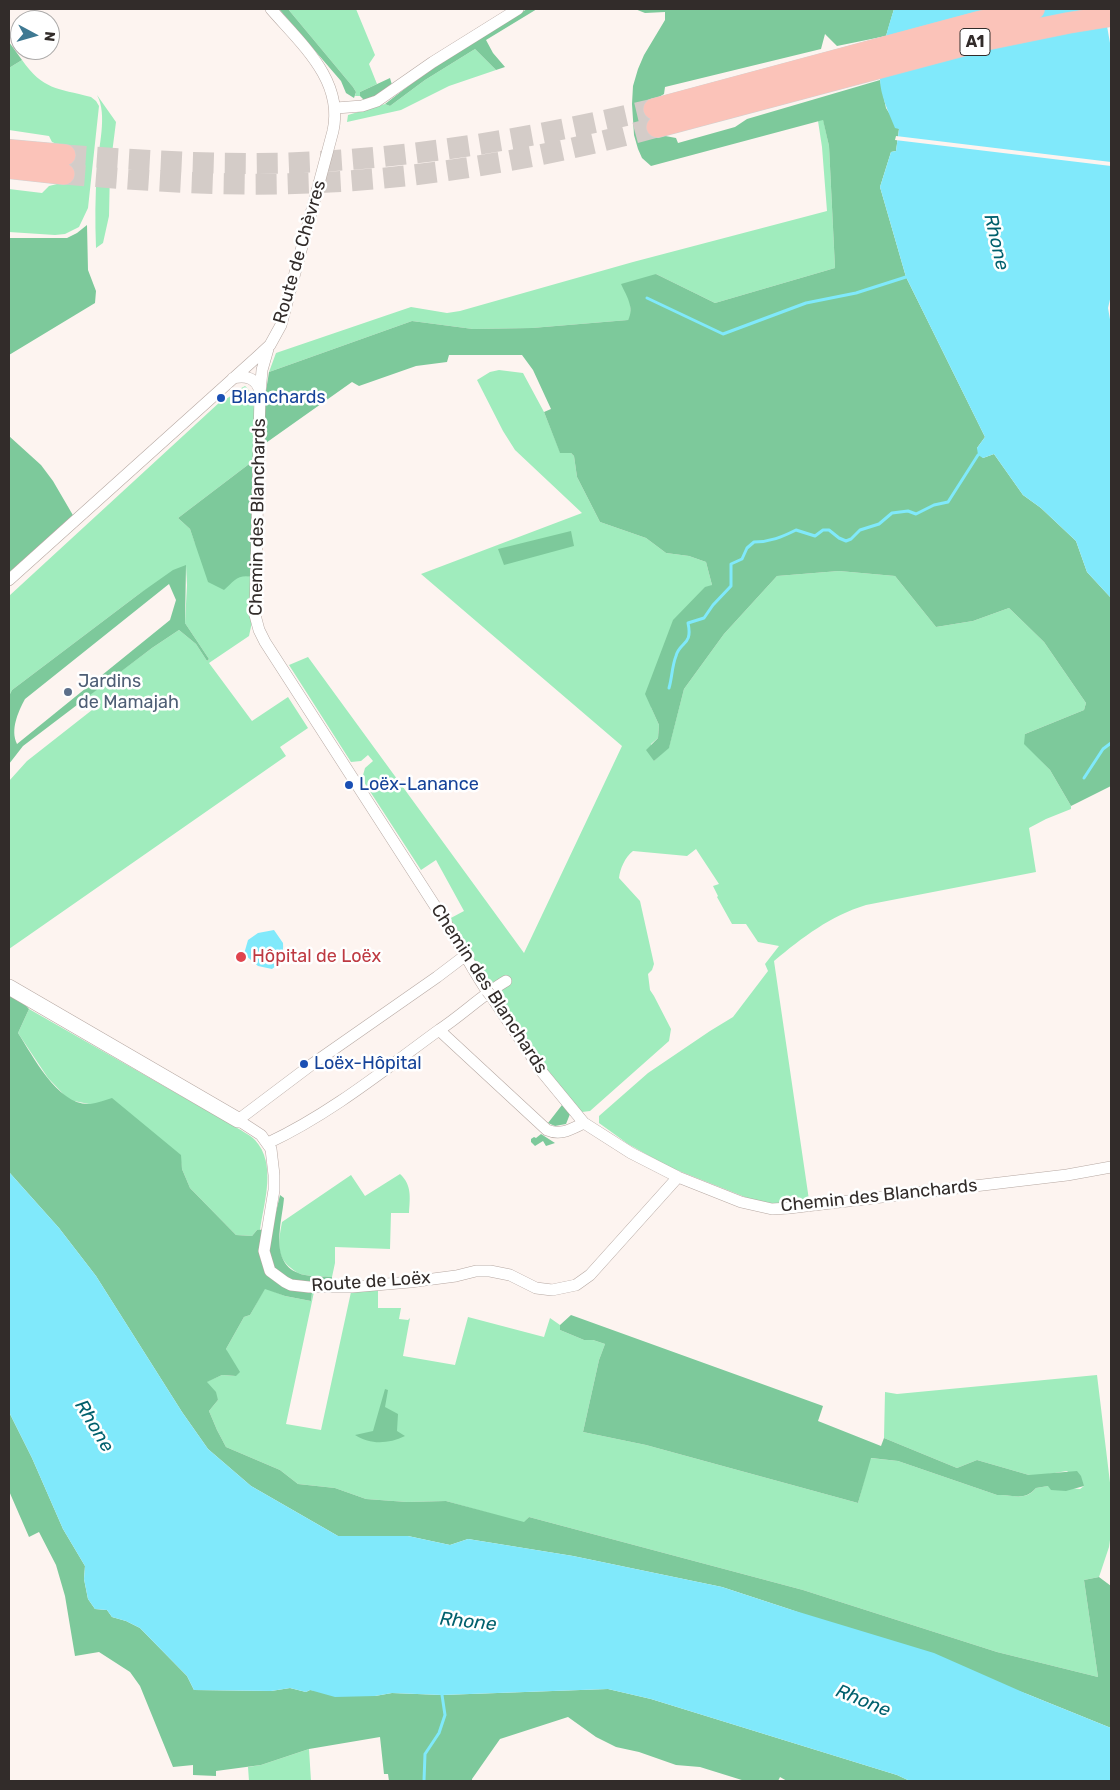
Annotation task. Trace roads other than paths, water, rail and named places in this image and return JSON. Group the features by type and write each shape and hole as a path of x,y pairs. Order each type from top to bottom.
{"highway":[{"name":"A1","path":"841,69 978,22 1034,9"},
{"name":"A1","path":"656,118 841,69 1051,26 1111,16"},
{"path":"9,150 65,164 9,168"}],"street":[{"path":"271,9 326,76 332,90 336,108 362,106 377,101 434,62 518,9"},
{"name":"Route de Chèvres","path":"9,580 270,344 285,315 333,131 336,108"},
{"name":"Chemin des Blanchards","path":"270,344 262,370 260,394 256,616 259,630 466,954 475,974 542,1072 584,1123 630,1153 678,1177 741,1202 772,1209 1067,1175 1111,1167"},
{"path":"233,378 244,376 255,381 260,394"},
{"path":"238,1120 311,1065 437,977 466,954"},
{"path":"9,987 238,1120 257,1132 268,1143 300,1128 330,1108 459,1017 506,981"},
{"path":"439,1030 547,1130 563,1133 584,1123"},
{"name":"Route de Loëx","path":"268,1143 272,1156 274,1190 264,1252 265,1259 270,1271 279,1279 291,1285 304,1287 335,1288 385,1284 483,1271 504,1272 536,1288 560,1290 576,1285 590,1276 678,1177"}],"water":[{"name":"Rhone","path":"894,9 1104,9 1110,43 1111,81 1111,295 1108,308 1111,325 1111,598 1087,572 1076,541 1041,508 1023,495 994,454 983,458 978,455 977,448 985,437 906,277 880,187 891,152 896,151 899,129 895,128 888,110 880,79 886,34"},
{"path":"274,930 283,943 281,958 272,969 258,966 244,954 248,940 258,933"},
{"name":"Rhone","path":"9,1172 59,1228 96,1276 182,1412 208,1449 251,1486 338,1536 408,1536 450,1545 468,1539 573,1556 722,1587 934,1653 1111,1728 1111,1781 910,1781 897,1775 651,1699 608,1689 442,1695 392,1693 375,1696 335,1697 310,1690 306,1692 290,1688 271,1691 194,1690 187,1676 140,1628 112,1617 107,1610 95,1609 88,1599 84,1579 85,1566 63,1529 32,1458 9,1412"}],"waterway":[{"path":"647,298 723,334 806,303 856,293 906,277"},
{"path":"669,688 676,656 689,636 688,623 704,618 713,605 731,586 731,564 742,559 747,548 754,542 776,539 796,530 815,536 823,530 829,530 846,541 851,539 860,530 879,524 892,513 908,511 916,514 934,505 948,502 978,455"},
{"path":"1084,778 1103,749 1111,743"},
{"path":"424,1781 425,1754 439,1733 445,1715 442,1695"}],"tunnel":[{"path":"65,155 219,163 280,163 355,159 441,150 527,136 654,109"},
{"path":"64,174 223,184 276,184 373,179 469,168 563,150 657,127"}],"place":[{"name":"Blanchards","path":"221,398"},
{"name":"Jardins de Mamajah","path":"68,692"},
{"name":"Loëx-Lanance","path":"349,785"},
{"name":"Hôpital de Loëx","path":"241,957"},
{"name":"Loëx-Hôpital","path":"304,1064"}]}
